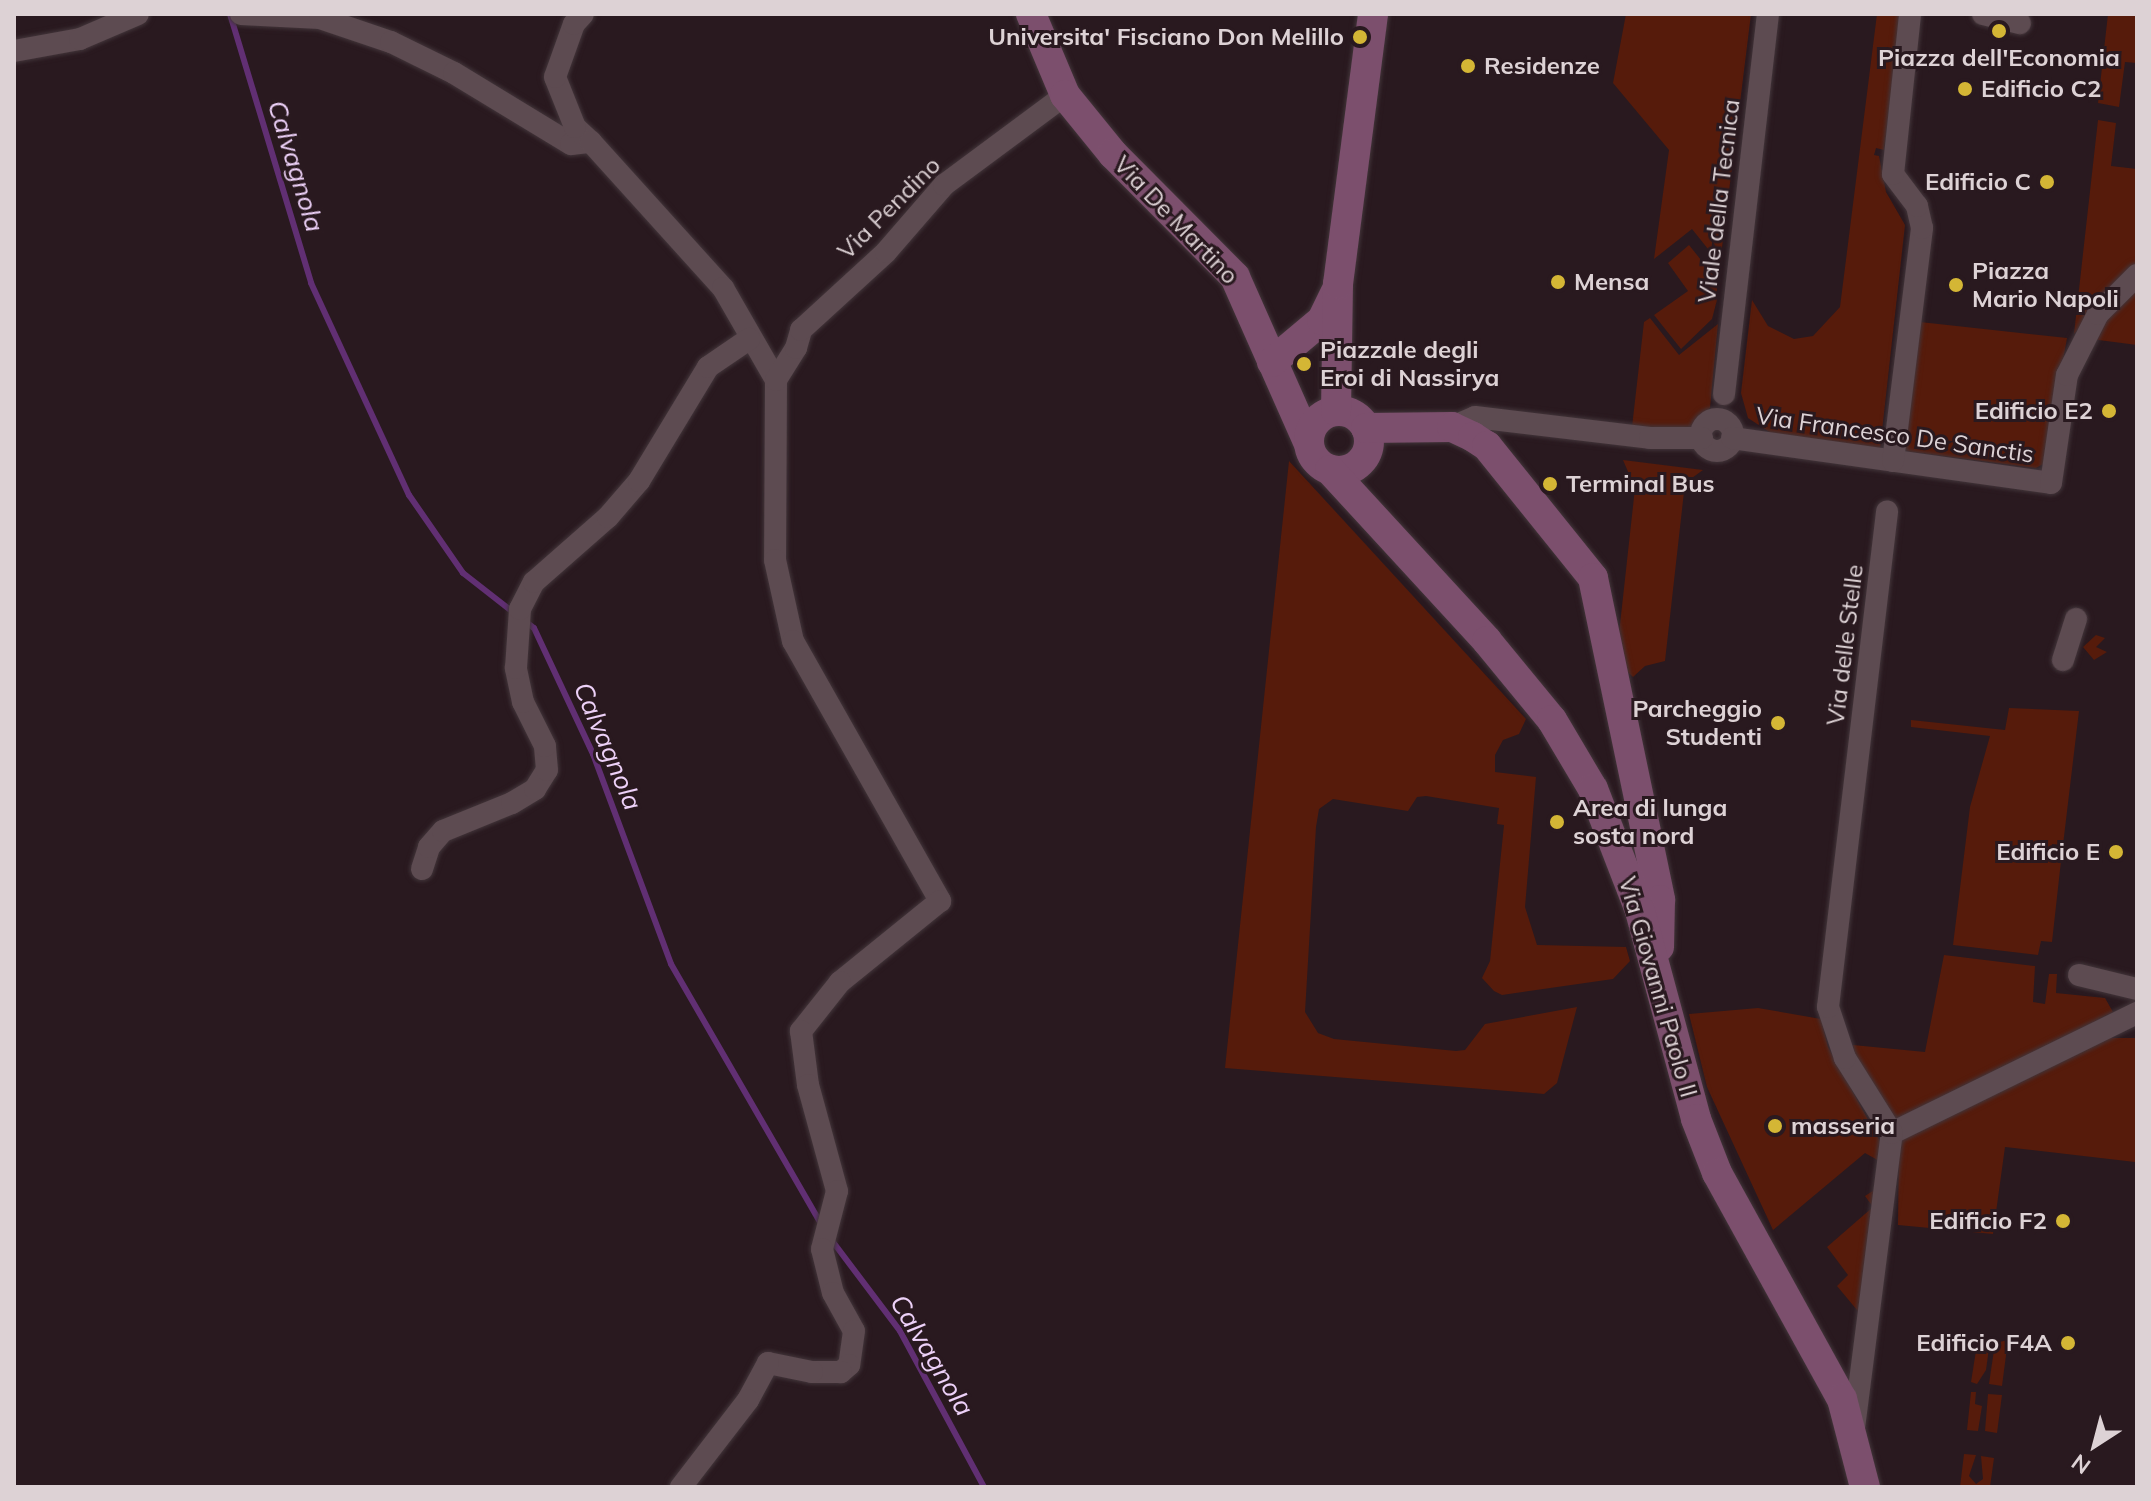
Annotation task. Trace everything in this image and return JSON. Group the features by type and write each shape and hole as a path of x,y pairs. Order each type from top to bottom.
{"street":[{"path":"14,51 80,39 138,14"},
{"path":"241,14 320,18 391,42 454,73 571,144 591,142"},
{"path":"583,14 574,24 555,77 575,127 702,262 776,380 775,560 793,641 940,901 840,982 801,1031 808,1085 837,1191 822,1249 833,1293 846,1308 854,1331 849,1365 841,1372 812,1372 768,1363 748,1400 681,1487"},
{"name":"Via De Martino","path":"1031,14 1065,95 1113,154 1235,277 1308,442"},
{"path":"1336,411 1338,284 1373,14"},
{"name":"Viale della Tecnica","path":"1719,431 1768,14"},
{"path":"1893,461 1922,228 1917,206 1893,174 1910,14"},
{"path":"1983,14 2020,23"},
{"name":"Via Pendino","path":"776,380 796,348 801,330 886,252 944,185 1065,95"},
{"name":"Via Francesco De Sanctis","path":"1452,427 1475,417 1650,438 1719,431 1893,461 2051,483 2067,375 2098,314 2137,275"},
{"path":"1272,362 1322,320 1338,284"},
{"path":"422,869 429,847 443,831 512,803 535,789 547,770 545,746 523,702 516,668 519,617 534,582 608,517 639,481 708,367 749,339"},
{"path":"1336,411 1354,415 1366,428 1369,444 1364,458 1349,469 1330,470 1315,459 1308,442 1313,424 1336,411"},
{"path":"1366,428 1452,427 1487,446 1593,578 1660,900 1658,977"},
{"name":"Via Giovanni Paolo II","path":"1364,458 1383,527"},
{"name":"Via Giovanni Paolo II","path":"1330,470 1552,720 1593,789 1640,911 1696,1119 1717,1173 1842,1399 1865,1487"},
{"name":"Via delle Stelle","path":"1887,512 1828,1007 1845,1058 1892,1133"},
{"path":"2063,660 2076,619"},
{"path":"2079,975 2137,989"},
{"path":"1853,1436 1892,1133 2137,1013"}],"shaded area":[{"path":"1626,14 1751,14 1720,264 1692,229 1654,259 1669,150 1613,83"},
{"path":"1877,14 1901,14 1884,150 1876,148 1874,155 1879,156 1886,192 1905,225 1880,449 1771,433 1748,418 1741,393 1752,300 1768,326 1794,339 1813,336 1840,307"},
{"path":"2108,14 2137,14 2137,63 2125,62 2119,107 2098,103"},
{"path":"2098,120 2116,123 2111,166 2137,169 2137,270 2074,334"},
{"path":"1689,245 1717,280 1717,300 1712,319 1681,349 1654,315 1688,291 1668,263"},
{"path":"2137,287 2137,345 2091,339 2096,329"},
{"path":"1650,318 1679,355 1718,324 1710,408 1692,429 1632,427 1644,322"},
{"path":"1920,322 2067,338 2045,463 2036,468 1905,451"},
{"path":"1623,460 1703,470 1685,483 1665,661 1645,666 1633,677 1616,661 1635,488"},
{"path":"1289,461 1526,719 1519,734 1503,740 1495,755 1495,772 1536,777 1525,907 1537,945 1626,947 1630,961 1613,979 1502,995 1494,991 1482,978 1490,961 1504,825 1497,824 1499,808 1426,796 1417,797 1408,811 1333,799 1319,809 1316,827 1305,1012 1318,1033 1334,1039 1456,1051 1465,1050 1485,1024 1577,1007 1557,1083 1544,1094 1225,1068"},
{"path":"2096,635 2105,638 2096,647 2107,652 2094,660 2083,647"},
{"path":"2009,708 2079,711 2063,845 2052,844 2050,860 2061,861 2052,942 2041,941 2038,955 1953,945 1970,807 1990,736 1911,727 1911,720 2005,730"},
{"path":"1944,955 2035,966 2033,1002 2045,1004 2049,974 2057,974 2056,993 2105,998 2113,1012 1899,1124 1856,1059 1853,1045 1925,1052"},
{"path":"1758,1008 1821,1019 1828,1047 1882,1145 1881,1162 1865,1153 1773,1230 1707,1087 1689,1014"},
{"path":"2105,1038 2137,1038 2135,1162 2005,1147 1993,1234 1898,1225 1899,1139"},
{"path":"1879,1187 1862,1316 1837,1286 1848,1275 1827,1247 1873,1207 1865,1196"},
{"path":"1978,1338 1990,1341 1986,1370 1977,1384 1971,1382"},
{"path":"2008,1340 2002,1386 1989,1384 1995,1343"},
{"path":"1971,1392 1976,1392 1975,1404 1982,1406 1978,1431 1967,1430"},
{"path":"1988,1394 2002,1395 1997,1433 1985,1431"},
{"path":"1964,1454 1976,1455 1969,1476 1976,1484 1983,1479 1981,1456 1994,1458 1990,1487 1960,1487"}],"waterway":[{"name":"Calvagnola","path":"230,14 311,283 409,495 463,573 513,612"},
{"name":"Calvagnola","path":"525,621 534,628 593,754 671,964 822,1226"},
{"name":"Calvagnola","path":"830,1238 900,1331 984,1487"}],"place":[{"name":"Piazza dell'Economia","path":"1999,31"},
{"name":"Universita' Fisciano Don Melillo","path":"1360,37"},
{"name":"Residenze","path":"1468,66"},
{"name":"Edificio C2","path":"1965,89"},
{"name":"Edificio C","path":"2047,182"},
{"name":"Mensa","path":"1558,282"},
{"name":"Piazza Mario Napoli","path":"1956,285"},
{"name":"Piazzale degli Eroi di Nassirya","path":"1304,364"},
{"name":"Edificio E2","path":"2109,411"},
{"name":"Terminal Bus","path":"1550,484"},
{"name":"Parcheggio Studenti","path":"1778,723"},
{"name":"Area di lunga sosta nord","path":"1557,822"},
{"name":"Edificio E","path":"2116,852"},
{"name":"masseria","path":"1775,1126"},
{"name":"Edificio F2","path":"2063,1221"},
{"name":"Edificio F4A","path":"2068,1343"}]}
